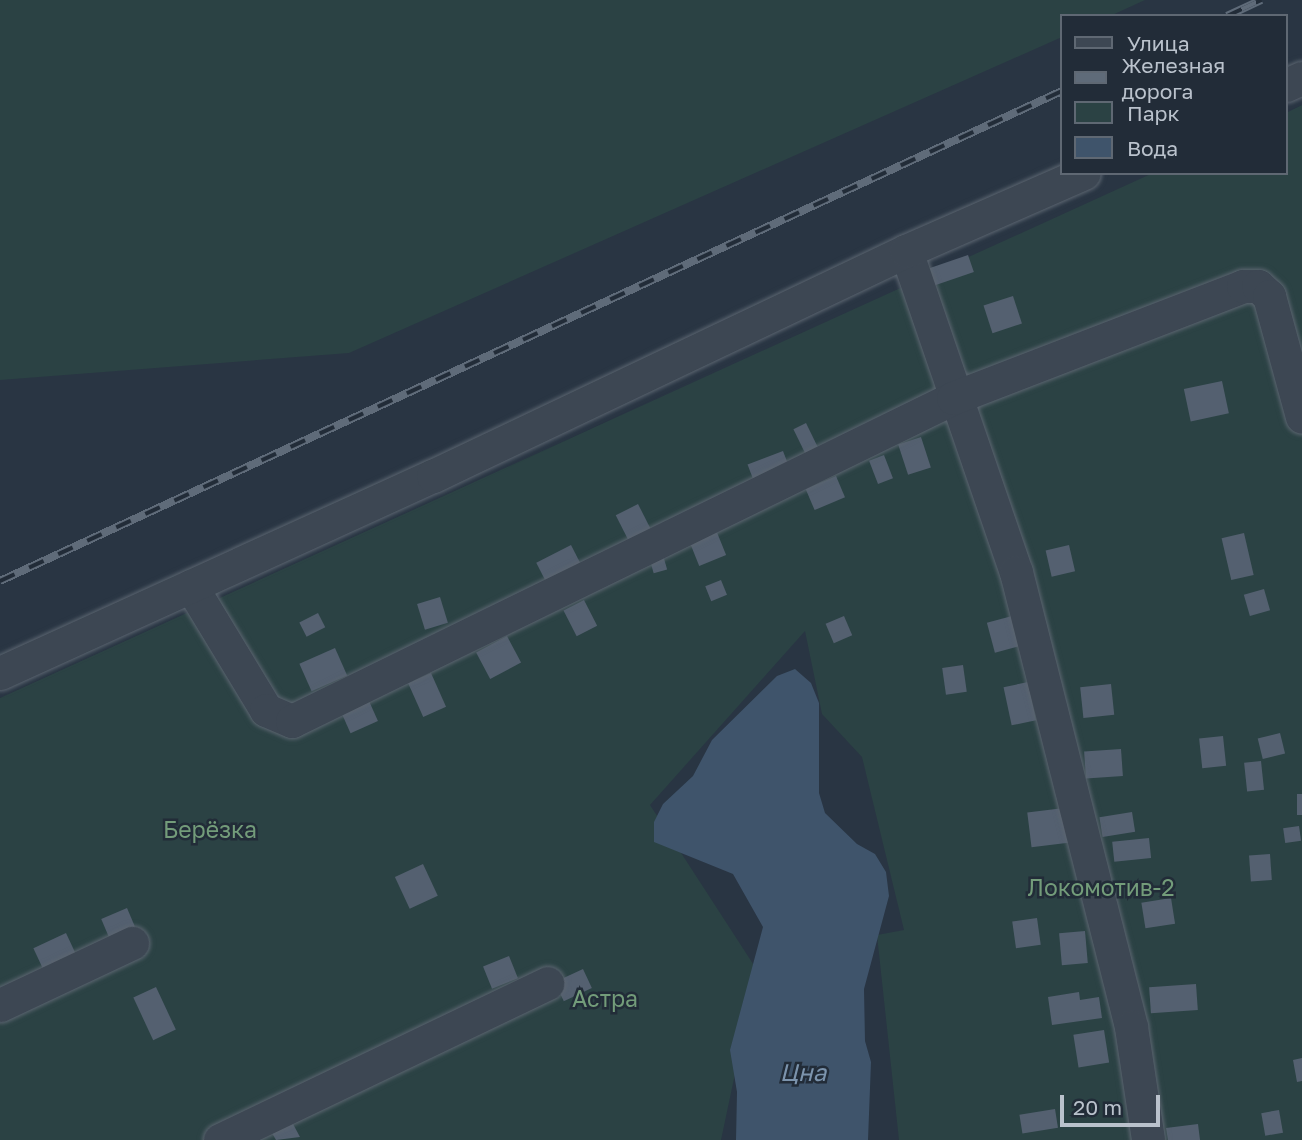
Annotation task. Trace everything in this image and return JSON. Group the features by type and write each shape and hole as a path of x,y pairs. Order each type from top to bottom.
{"street":[{"path":"0,673 906,251 1079,175"},
{"path":"906,251 953,398 1019,585 1131,1027 1148,1140"},
{"path":"191,586 266,710 292,721 953,398 1251,285 1269,296 1302,417"},
{"path":"0,1005 132,943"},
{"path":"220,1140 547,984"}],"green space":[{"path":"0,0 1145,0 1114,14 1060,14 1060,38 349,353 0,380"},
{"name":"Берёзка","path":"1302,105 1302,1140 899,1140 877,935 904,930 862,757 822,714 805,631 650,805 757,970 721,1140 0,1140 0,698 1149,175 1288,175 1288,112"}],"water":[{"name":"Цна","path":"795,669 811,683 819,703 819,793 825,813 857,844 875,854 886,872 889,896 864,989 865,1041 871,1062 868,1140 736,1140 737,1092 730,1050 763,927 733,874 654,842 654,822 663,804 693,776 712,740 777,676"}],"building":[{"path":"968,255 974,272 932,286 926,269"},
{"path":"1013,296 1022,324 992,333 984,306"},
{"path":"1222,381 1229,413 1191,421 1184,389"},
{"path":"806,423 821,454 808,460 793,429"},
{"path":"921,437 931,467 908,475 898,444"},
{"path":"783,451 790,469 754,482 748,465"},
{"path":"884,455 893,478 878,484 869,461"},
{"path":"836,476 845,497 815,510 806,489"},
{"path":"638,504 653,533 631,545 616,515"},
{"path":"716,530 726,555 699,566 689,541"},
{"path":"1244,533 1254,575 1231,580 1222,538"},
{"path":"571,545 581,565 546,582 536,563"},
{"path":"1069,545 1075,571 1052,577 1046,550"},
{"path":"663,555 667,569 654,573 650,559"},
{"path":"721,580 727,595 711,601 705,586"},
{"path":"1264,589 1270,610 1250,616 1244,595"},
{"path":"440,597 448,623 425,630 417,604"},
{"path":"584,600 597,626 577,636 564,610"},
{"path":"318,613 325,627 307,637 299,623"},
{"path":"844,616 852,635 834,643 826,624"},
{"path":"1012,616 1020,646 995,653 987,623"},
{"path":"507,636 521,662 490,679 476,652"},
{"path":"335,648 347,675 312,691 299,664"},
{"path":"963,665 967,692 946,695 942,668"},
{"path":"431,673 446,707 423,717 408,683"},
{"path":"1028,682 1036,720 1012,725 1004,687"},
{"path":"1111,684 1114,715 1083,718 1080,687"},
{"path":"369,701 378,721 351,733 342,713"},
{"path":"1280,733 1285,753 1263,759 1258,739"},
{"path":"1223,736 1226,766 1202,768 1199,739"},
{"path":"1121,749 1123,776 1086,779 1084,752"},
{"path":"1261,761 1264,790 1247,792 1244,763"},
{"path":"1297,794 1302,794 1302,815 1297,815"},
{"path":"1064,808 1068,843 1032,847 1027,813"},
{"path":"1132,812 1135,832 1103,837 1099,817"},
{"path":"1299,826 1301,841 1285,843 1283,828"},
{"path":"1149,838 1151,858 1114,862 1112,842"},
{"path":"1270,854 1272,880 1251,881 1249,855"},
{"path":"423,864 438,896 410,909 395,877"},
{"path":"1171,898 1175,924 1145,928 1141,903"},
{"path":"127,908 137,931 111,942 101,919"},
{"path":"1037,918 1041,945 1016,948 1012,921"},
{"path":"1085,931 1088,963 1062,965 1059,933"},
{"path":"66,933 78,959 46,974 33,948"},
{"path":"509,956 518,978 492,989 483,966"},
{"path":"583,969 592,988 564,1001 555,982"},
{"path":"1196,984 1198,1010 1151,1013 1149,987"},
{"path":"156,987 176,1030 153,1040 133,998"},
{"path":"1079,992 1080,1000 1099,997 1102,1018 1052,1025 1048,997"},
{"path":"1104,1030 1109,1063 1079,1067 1073,1035"},
{"path":"1302,1058 1302,1081 1297,1082 1293,1060"},
{"path":"285,1109 300,1137 276,1140 265,1121"},
{"path":"1055,1109 1058,1128 1022,1133 1019,1115"},
{"path":"1279,1110 1283,1133 1265,1136 1261,1113"},
{"path":"1198,1124 1200,1140 1168,1140 1166,1128"}],"railway":[{"path":"1231,14 1262,0"},
{"path":"0,581 1060,92"}],"park label":[{"name":"Локомотив-2","path":"1101,887"},
{"name":"Астра","path":"605,998"}]}
